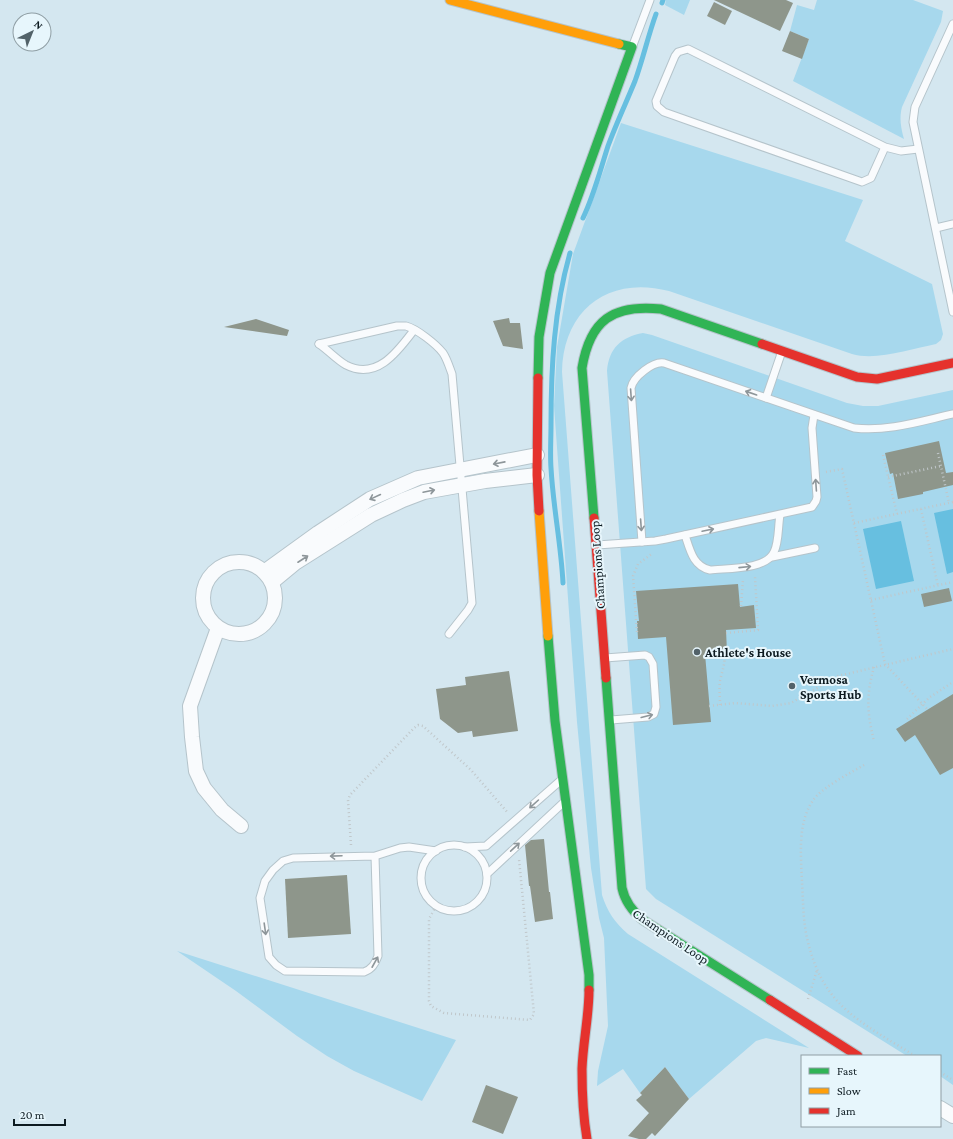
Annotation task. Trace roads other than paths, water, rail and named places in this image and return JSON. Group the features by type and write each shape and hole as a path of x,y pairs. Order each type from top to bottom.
{"street":[{"path":"450,0 632,47 550,274 540,337 537,475 550,674 589,975 589,1007 582,1068 584,1123 587,1139"},
{"name":"Champions Loop","path":"856,1055 643,920 629,908 626,902 622,888 595,545 582,368 583,355 593,332 611,315 623,309 635,306 648,306 661,309 857,377 867,379 877,379 953,363"},
{"path":"268,577 318,533 370,499 418,478 537,456"},
{"path":"268,577 295,563 371,515 424,492 484,481 537,475"},
{"path":"243,562 255,565 268,577 275,594 275,606 271,617 263,626 253,632 241,635 229,633 218,628 210,620 204,609 203,597 205,586 211,575 220,567 231,563 243,562"},
{"path":"218,628 190,706 196,771 204,788 222,810 242,826"},
{"path":"941,1109 953,1116"}],"lane":[{"path":"632,47 650,0"},
{"path":"953,24 915,107 913,122 953,312"},
{"path":"884,147 871,178 862,182 664,112 657,106 656,101 675,56 678,52 688,49 884,147 901,151 918,149"},
{"path":"936,228 953,224"},
{"path":"414,330 400,349 388,360 374,369 360,369 346,365 319,344 397,326 406,326 414,330 434,344 442,352 448,362 452,374 472,603 449,634"},
{"path":"766,398 782,351"},
{"path":"642,542 631,388 633,380 654,364 659,362 664,363 854,428 876,430 953,414"},
{"path":"595,545 655,541 809,508 815,504 817,497 812,428 814,415"},
{"path":"685,535 695,561 704,568 710,570 755,566 768,561 772,557 776,544 780,515"},
{"path":"772,557 815,548"},
{"path":"604,658 641,655 649,657 653,664 656,707 654,714 648,717 609,720"},
{"path":"463,847 486,846 563,778"},
{"path":"487,874 517,844 566,800"},
{"path":"375,856 378,956 370,970 364,972 285,971 276,965 269,957 260,898 264,881 283,861 293,858 375,856 400,848 409,847 436,850 454,845 463,847 472,851 479,857 487,874 487,883 484,892 479,900 472,906 454,912 444,910 429,900 423,892 421,874 426,861 436,850"}],"waterway":[{"path":"583,218 594,192 611,138 635,81 656,14"},
{"path":"563,583 551,468 551,403 554,338 560,295 570,253"}],"place":[{"name":"Athlete's House","path":"697,652"},
{"name":"Vermosa Sports Hub","path":"792,686"}]}
